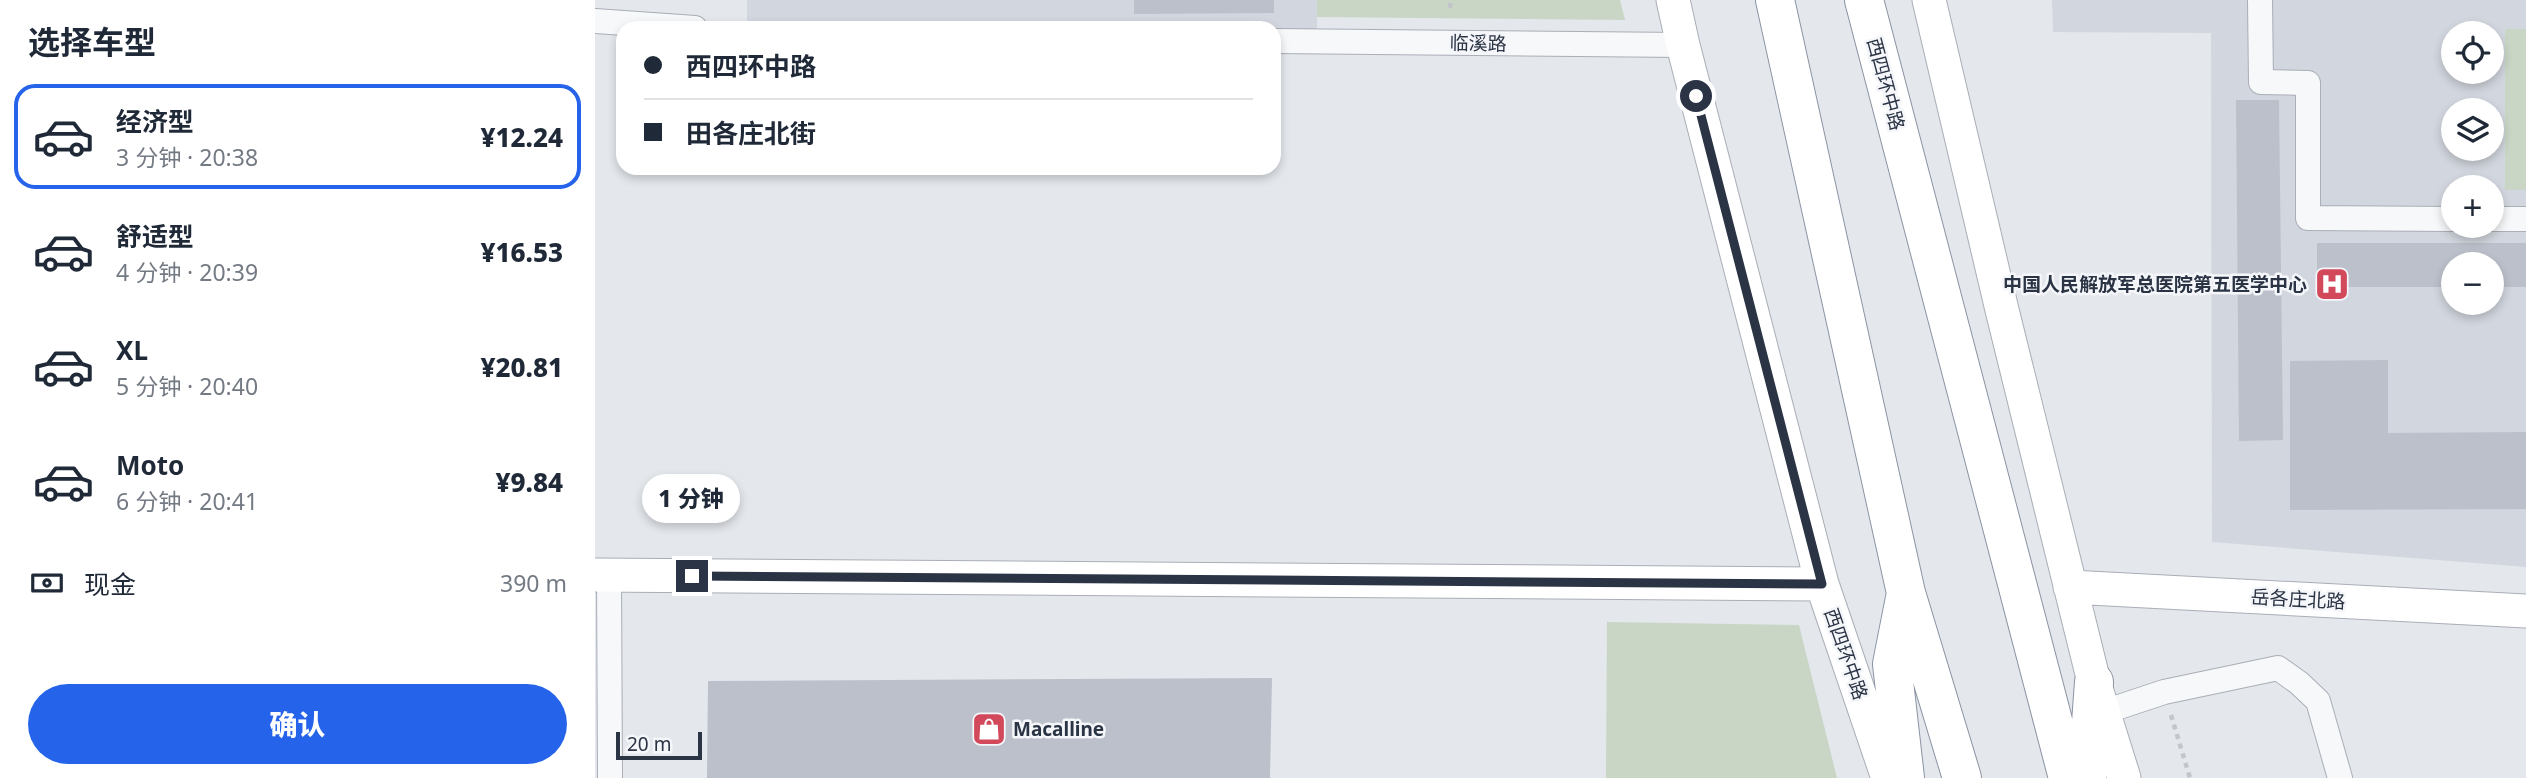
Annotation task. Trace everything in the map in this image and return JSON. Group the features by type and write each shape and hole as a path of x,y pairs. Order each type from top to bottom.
{"highway":[{"path":"1776,0 1906,593 1962,778"},
{"name":"西四环中路","path":"1864,0 2068,778"},
{"path":"1905,778 1892,664 1906,593"},
{"path":"2087,778 2099,697"}],"street":[{"name":"西四环中路","path":"1673,0 1822,584 1888,778"},
{"path":"1929,0 2070,587 2124,778"},
{"path":"2259,0 2261,82 2308,83 2308,218 2441,219"},
{"path":"595,21 616,22"},
{"name":"临溪路","path":"1281,41 1683,45"},
{"path":"2504,219 2526,219"},
{"path":"610,778 602,575 1822,584"},
{"name":"岳各庄北路","path":"2070,587 2526,611"},
{"path":"2099,697 2164,692 2278,668 2318,701 2340,778"}],"path":[{"path":"1450,9 1451,0"},
{"path":"2164,692 2190,778"}],"shaded area":[{"path":"747,0 1317,0 1317,38 1281,37 1281,21 747,21"},
{"name":"中国人民解放军总医院第五医学中心","path":"2052,0 2526,0 2526,567 2212,542 2211,33 2053,32"}],"green space":[{"path":"1317,0 1620,0 1625,20 1317,17"},
{"path":"2505,29 2526,29 2526,190 2505,190"},
{"path":"1607,622 1799,625 1837,778 1606,778"}],"building":[{"path":"1134,0 1274,0 1274,13 1134,14"},
{"path":"2236,100 2279,100 2283,440 2239,441"},
{"path":"2317,243 2526,243 2526,287 2504,287 2504,252 2441,252 2441,287 2317,287"},
{"path":"2388,360 2388,433 2526,432 2526,509 2290,510 2290,361"},
{"name":"Macalline","path":"1272,678 1270,778 707,778 708,681"}],"place":[{"name":"中国人民解放军总医院第五医学中心","path":"2332,284"},
{"name":"Macalline","path":"989,729"}],"route":[{"path":"692,576 1822,584 1696,96"}]}
